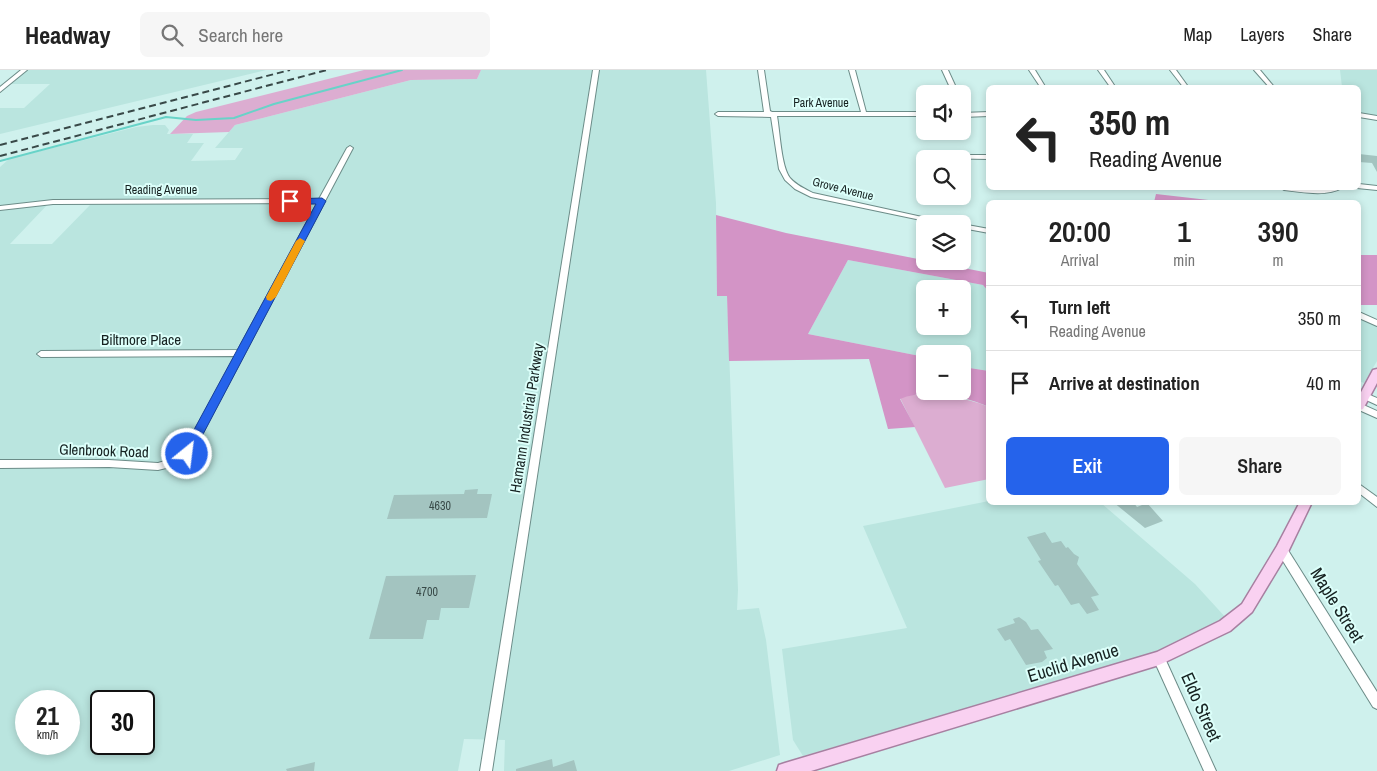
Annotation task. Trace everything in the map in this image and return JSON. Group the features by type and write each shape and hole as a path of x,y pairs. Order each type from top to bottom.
{"main road":[{"path":"1361,403 1377,373"},
{"name":"Euclid Avenue","path":"785,771 1159,658 1225,626 1247,608 1282,550 1304,505"}],"street":[{"path":"0,90 24,70"},
{"name":"Hamann Industrial Parkway","path":"486,771 596,70"},
{"name":"Grove Avenue","path":"761,70 767,112 774,116 782,169 794,186 811,195 916,217"},
{"path":"852,70 864,114"},
{"path":"945,70 952,85"},
{"path":"1032,70 1042,85"},
{"path":"1101,70 1112,85"},
{"path":"1173,70 1185,85"},
{"path":"1257,70 1270,85"},
{"name":"Park Avenue","path":"718,114 916,114"},
{"path":"971,115 986,114"},
{"path":"1361,115 1377,118"},
{"name":"Glenbrook Road","path":"0,464 126,464 148,467 162,466 175,462 189,450 350,148"},
{"path":"971,157 986,157"},
{"path":"1361,186 1377,188"},
{"path":"1296,190 1309,192 1329,190"},
{"name":"Reading Avenue","path":"0,208 53,202 322,201"},
{"path":"971,228 986,230"},
{"path":"1361,316 1377,323"},
{"name":"Biltmore Place","path":"40,354 241,353"},
{"path":"1361,403 1377,402"},
{"path":"1361,403 1377,415"},
{"path":"1361,490 1377,503"},
{"name":"Maple Street","path":"1282,550 1377,703"},
{"name":"Eldo Street","path":"1159,658 1210,771"}],"shaded area":[{"path":"28,70 266,70 0,134 0,108 24,108 50,84 10,84"},
{"path":"364,70 481,70 477,79 411,80 235,125 229,132 170,134 187,116 196,112"},
{"path":"481,70 706,70 716,203 717,296 727,296 738,590 737,610 759,608 766,640 780,755 729,771 504,771 505,740 464,739 458,771 0,771 0,211 48,204 10,244 52,244 90,205 281,203 284,199 105,199 39,201 0,206 0,167 9,159 136,127 153,125 165,125 169,130 167,134 193,134 187,143 204,143 191,161 235,160 243,148 215,148 235,125 411,80 477,79"},
{"path":"1340,70 1377,70 1377,118 1361,114 1361,85 1342,85"},
{"path":"1156,194 1208,200 1154,200"},
{"path":"716,215 786,233 916,259 916,270 971,269 986,272 986,288 983,285 971,283 971,280 956,280 848,260 808,334 916,355 916,395 900,399 915,427 888,429 869,359 729,361 727,296 717,296"},
{"path":"1361,255 1377,255 1377,305 1361,305"},
{"path":"848,260 956,280 916,280 916,335 971,335 971,283 983,285 986,288 986,371 971,368 971,345 916,345 916,355 808,334"},
{"path":"1361,319 1377,325 1377,361 1364,383 1361,382"},
{"path":"971,368 986,371 986,406 968,400 971,400"},
{"path":"916,395 916,400 969,400 986,406 986,480 945,488 900,398"},
{"path":"986,502 986,505 1103,505 1195,584 1227,619 1159,653 803,756 793,740 782,649 907,628 863,526"}],"building":[{"path":"1361,154 1377,156 1377,172 1372,163 1361,162"},
{"path":"478,489 477,494 492,494 487,518 387,519 394,495 464,494 465,490"},
{"path":"1117,505 1135,505 1137,507 1149,505 1163,521 1145,528"},
{"path":"1045,532 1052,543 1061,541 1066,548 1068,547 1079,557 1077,564 1099,595 1091,597 1099,610 1087,614 1079,603 1071,605 1058,585 1055,586 1038,561 1041,560 1027,537"},
{"path":"476,575 469,608 441,608 439,620 427,620 423,639 369,639 386,576"},
{"path":"1019,617 1026,622 1031,630 1038,629 1053,649 1044,651 1047,658 1042,662 1026,665 1010,639 1005,641 997,629 1015,623 1013,619"},
{"path":"552,759 553,767 574,760 577,771 516,771 516,769"},
{"path":"315,762 314,771 287,771 286,769"}],"waterway":[{"path":"0,161 166,117 196,120 234,118 274,104 402,70"}],"railway":[{"path":"0,145 290,70"},
{"path":"0,156 327,70"}],"slow traffic":[{"path":"271,297 300,241"}],"route":[{"path":"187,454 322,201 290,201"}]}
